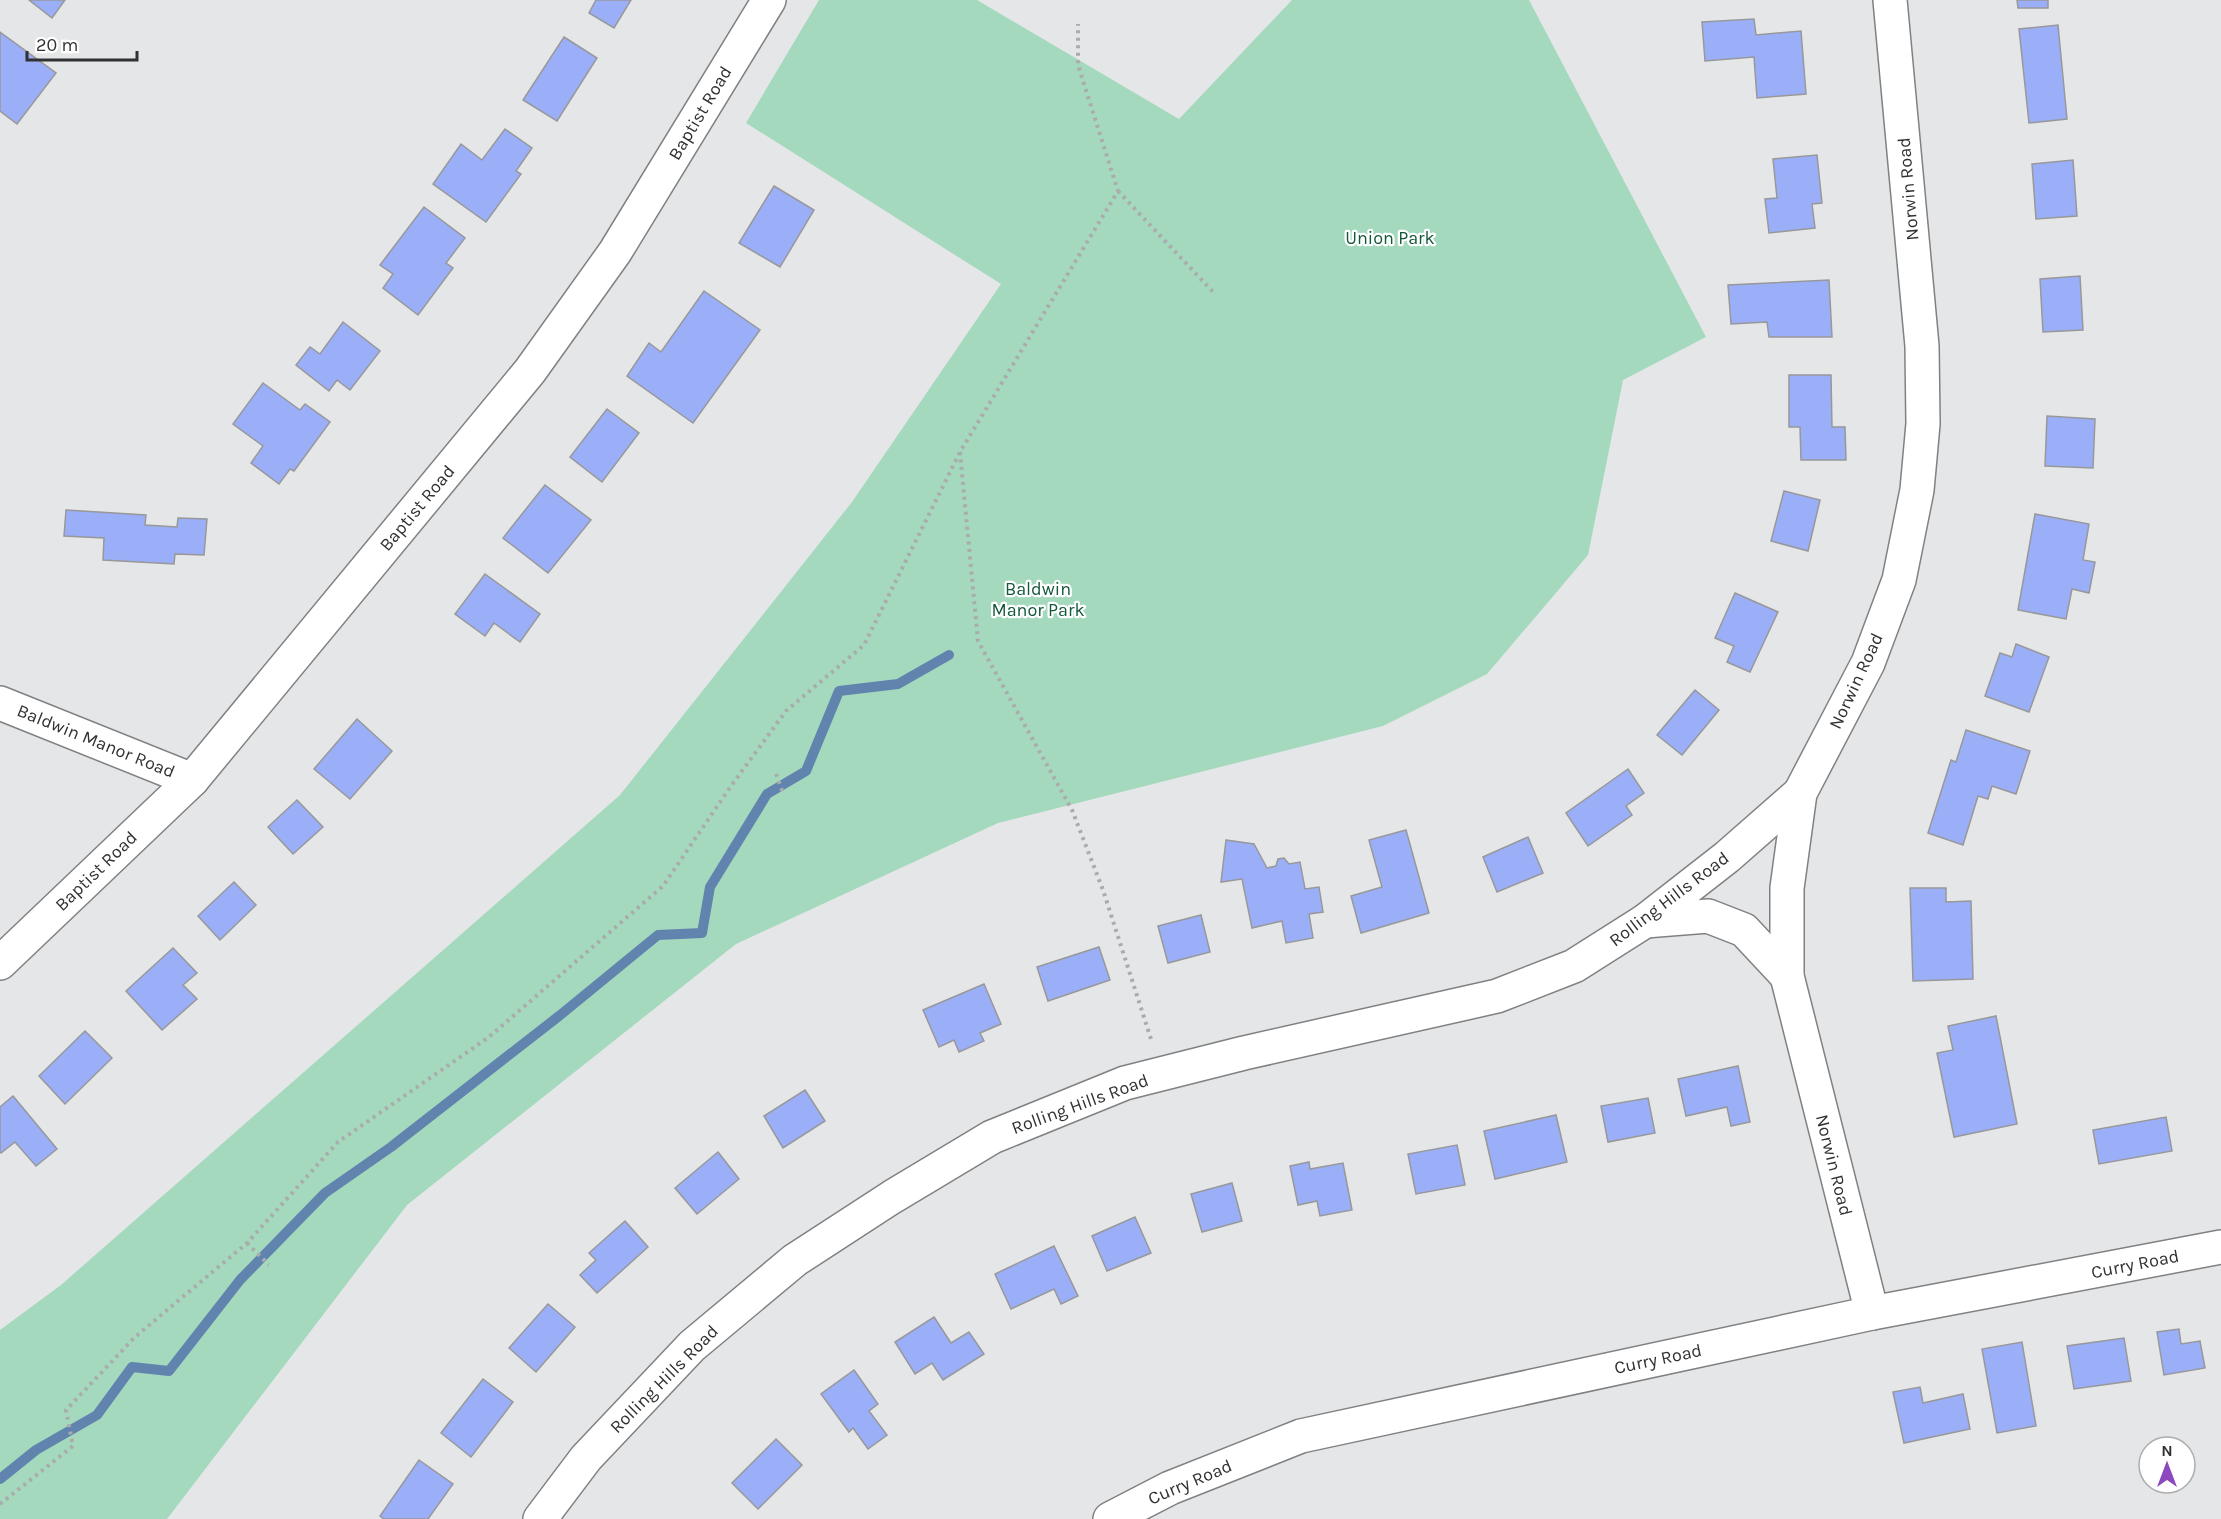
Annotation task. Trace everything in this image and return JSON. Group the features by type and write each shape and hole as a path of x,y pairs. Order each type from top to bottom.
{"street":[{"name":"Baptist Road","path":"0,963 192,780 531,371 615,252 769,0"},
{"name":"Norwin Road","path":"1872,1313 1787,976 1787,888 1800,793 1868,663 1899,580 1917,490 1923,424 1922,346 1890,0"},
{"name":"Baldwin Manor Road","path":"0,703 192,780"},
{"name":"Rolling Hills Road","path":"540,1519 586,1458 692,1346 795,1260 892,1197 992,1137 1125,1083 1244,1053 1497,996 1574,966 1645,921 1726,857 1800,793"},
{"path":"1645,921 1708,916 1744,930 1787,976"},
{"name":"Curry Road","path":"1110,1519 1170,1488 1301,1436 1872,1313 2221,1247"}],"path":[{"path":"1078,24 1078,65 1118,191 1215,294"},
{"path":"0,1504 73,1446 66,1410 135,1337 247,1243 338,1142 489,1037 663,886 731,786 786,711 864,645 960,452 1118,191"},
{"path":"960,452 978,641 1072,810 1103,890 1162,1074"},
{"path":"776,774 783,793"},
{"path":"247,1243 269,1265"}],"green space":[{"name":"Baldwin Manor Park","path":"819,0 977,0 1179,119 1292,0 1529,0 1706,337 1623,380 1588,555 1487,674 1383,726 998,823 736,944 407,1205 167,1519 0,1519 0,1330 61,1285 620,795 852,502 1001,284 746,123"}],"building":[{"path":"29,0 65,0 52,18"},
{"path":"596,0 631,0 614,28 589,13"},
{"path":"2017,0 2048,0 2048,8 2018,8"},
{"path":"1754,19 1756,35 1801,31 1806,94 1757,98 1754,57 1705,61 1702,22"},
{"path":"2058,25 2067,119 2029,123 2019,29"},
{"path":"0,32 56,73 17,124 0,111"},
{"path":"564,37 597,58 557,121 523,100"},
{"path":"505,129 532,148 516,171 521,174 486,222 433,184 461,144 482,160"},
{"path":"1817,155 1822,203 1812,204 1815,228 1769,233 1765,199 1777,198 1773,159"},
{"path":"2073,160 2077,216 2036,219 2032,164"},
{"path":"774,186 814,210 780,267 739,243"},
{"path":"424,207 465,238 446,263 453,268 418,315 383,288 393,274 380,265"},
{"path":"2080,276 2083,330 2043,332 2040,279"},
{"path":"1829,280 1832,337 1769,337 1767,322 1731,324 1728,285"},
{"path":"704,291 760,330 693,423 627,376 649,343 661,352"},
{"path":"343,322 380,351 350,390 337,380 329,391 296,365 310,347 320,354"},
{"path":"1789,375 1831,375 1832,427 1845,427 1846,460 1801,460 1800,427 1789,427"},
{"path":"263,383 300,410 305,404 330,422 294,471 290,469 279,484 251,463 263,446 233,424"},
{"path":"607,409 639,433 602,482 570,457"},
{"path":"2047,416 2095,419 2093,468 2045,466"},
{"path":"545,485 591,520 548,573 503,538"},
{"path":"1784,491 1820,500 1808,551 1771,541"},
{"path":"66,510 146,515 145,525 177,527 178,518 207,519 204,555 175,554 174,564 103,560 104,538 64,536"},
{"path":"2035,514 2089,524 2083,560 2095,562 2089,593 2072,589 2066,619 2018,610"},
{"path":"485,574 540,614 520,642 494,623 485,636 455,614"},
{"path":"1735,593 1778,612 1750,672 1727,662 1734,646 1715,638"},
{"path":"2016,644 2049,657 2029,712 1985,696 2000,653 2012,657"},
{"path":"1695,690 1719,710 1682,755 1657,735"},
{"path":"357,719 392,751 350,799 314,769"},
{"path":"1966,730 2030,751 2016,794 1992,786 1988,799 1978,796 1963,845 1928,833 1951,760 1956,762"},
{"path":"1628,769 1644,793 1626,806 1632,815 1588,846 1566,813"},
{"path":"297,800 323,827 293,854 268,827"},
{"path":"1406,830 1429,913 1361,933 1351,896 1382,887 1369,840"},
{"path":"1528,837 1543,873 1497,892 1483,857"},
{"path":"1226,840 1254,844 1267,868 1276,866 1278,859 1284,858 1289,864 1300,862 1305,889 1319,887 1323,912 1309,914 1313,938 1286,943 1282,921 1252,928 1242,879 1221,882"},
{"path":"234,882 256,905 220,940 198,916"},
{"path":"1910,888 1946,888 1946,902 1971,901 1973,979 1913,981"},
{"path":"1201,915 1210,952 1168,963 1158,926"},
{"path":"1099,947 1110,980 1048,1001 1037,967"},
{"path":"173,948 197,973 183,985 197,999 162,1030 126,991"},
{"path":"984,984 1001,1024 980,1033 984,1041 959,1052 954,1040 939,1047 923,1010"},
{"path":"1996,1016 2017,1124 1954,1137 1937,1053 1953,1050 1948,1026"},
{"path":"85,1031 112,1058 65,1104 39,1076"},
{"path":"1738,1066 1750,1122 1731,1126 1727,1107 1686,1116 1678,1079"},
{"path":"805,1090 825,1121 783,1148 764,1116"},
{"path":"13,1096 57,1149 36,1166 15,1142 0,1152 0,1107"},
{"path":"1648,1098 1655,1133 1608,1142 1601,1106"},
{"path":"1556,1115 1567,1162 1495,1179 1484,1131"},
{"path":"2166,1117 2172,1151 2099,1164 2093,1130"},
{"path":"1457,1145 1465,1185 1416,1194 1408,1154"},
{"path":"718,1152 739,1179 697,1214 675,1188"},
{"path":"1309,1162 1310,1169 1343,1163 1352,1210 1320,1216 1317,1201 1298,1205 1290,1166"},
{"path":"1232,1183 1242,1221 1202,1232 1191,1194"},
{"path":"1135,1217 1151,1253 1107,1271 1092,1236"},
{"path":"625,1221 648,1247 597,1293 580,1275 596,1260 589,1253"},
{"path":"1054,1246 1078,1296 1061,1304 1054,1289 1011,1309 995,1274"},
{"path":"548,1304 575,1327 536,1372 509,1348"},
{"path":"934,1317 951,1343 969,1332 984,1354 943,1380 932,1363 915,1374 895,1342"},
{"path":"2179,1329 2181,1344 2200,1341 2205,1368 2164,1375 2157,1332"},
{"path":"2124,1338 2131,1381 2074,1389 2067,1346"},
{"path":"2022,1342 2036,1426 1997,1433 1982,1349"},
{"path":"854,1370 878,1404 869,1411 887,1435 868,1449 853,1428 849,1432 821,1394"},
{"path":"483,1379 513,1402 471,1457 441,1433"},
{"path":"1920,1387 1923,1403 1963,1394 1970,1429 1904,1443 1893,1392"},
{"path":"776,1439 802,1465 758,1509 732,1483"},
{"path":"419,1460 453,1484 428,1519 384,1519 380,1516"}],"waterway":[{"path":"0,1479 36,1450 97,1415 132,1367 169,1371 240,1280 325,1193 391,1147 559,1016 658,935 702,933 710,887 767,794 806,771 839,691 898,684 949,655"}],"park label":[{"name":"Union Park","path":"1390,238"}]}
